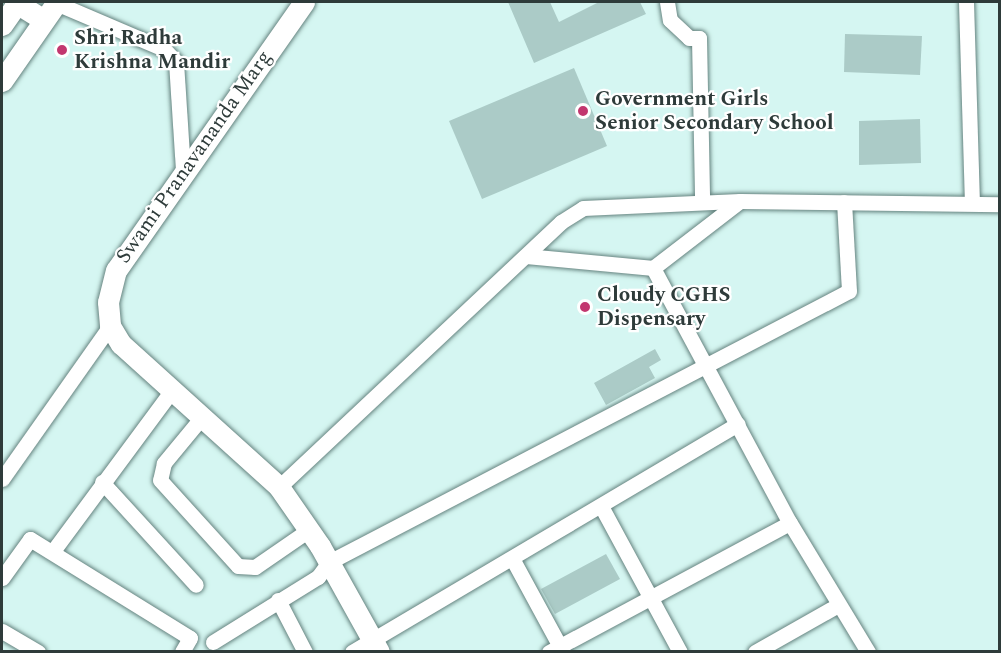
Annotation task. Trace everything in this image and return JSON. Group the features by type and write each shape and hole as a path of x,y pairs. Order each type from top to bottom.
{"street":[{"path":"2,25 17,2 53,6 164,49 176,62 183,171"},
{"name":"Swami Pranavananda Marg","path":"110,326 108,302 116,270 183,171 304,2"},
{"path":"667,2 670,20 689,38 699,38 702,201"},
{"path":"966,2 972,203"},
{"path":"2,81 53,6"},
{"path":"279,487 526,256 583,208 702,201 999,204"},
{"path":"526,256 653,267 740,201"},
{"path":"213,642 318,577 329,562 703,363 849,291 844,202"},
{"path":"653,267 790,523 868,651"},
{"path":"2,480 110,326 121,344 279,487 310,529 376,646"},
{"path":"54,551 102,482 172,390"},
{"path":"202,417 164,463 160,480 238,566 255,567 310,529"},
{"path":"352,651 376,646 738,424"},
{"path":"102,482 196,585"},
{"path":"601,506 680,651"},
{"path":"513,560 557,649 648,595 790,523"},
{"path":"2,578 30,539 54,551 190,638 182,651"},
{"path":"278,600 305,651"},
{"path":"755,651 838,605"},
{"path":"2,631 38,651"}],"building":[{"path":"508,2 550,2 559,22 599,2 640,2 646,14 534,63"},
{"path":"845,34 922,36 920,75 844,72"},
{"path":"574,68 607,146 482,199 449,121"},
{"path":"920,119 921,163 859,165 859,121"},
{"path":"655,349 661,360 649,367 655,378 606,405 594,383"},
{"path":"606,554 620,579 555,614 541,589"}],"place":[{"name":"Shri Radha Krishna Mandir","path":"62,50"},
{"name":"Government Girls Senior Secondary School","path":"583,111"},
{"name":"Cloudy CGHS Dispensary","path":"585,307"}]}
